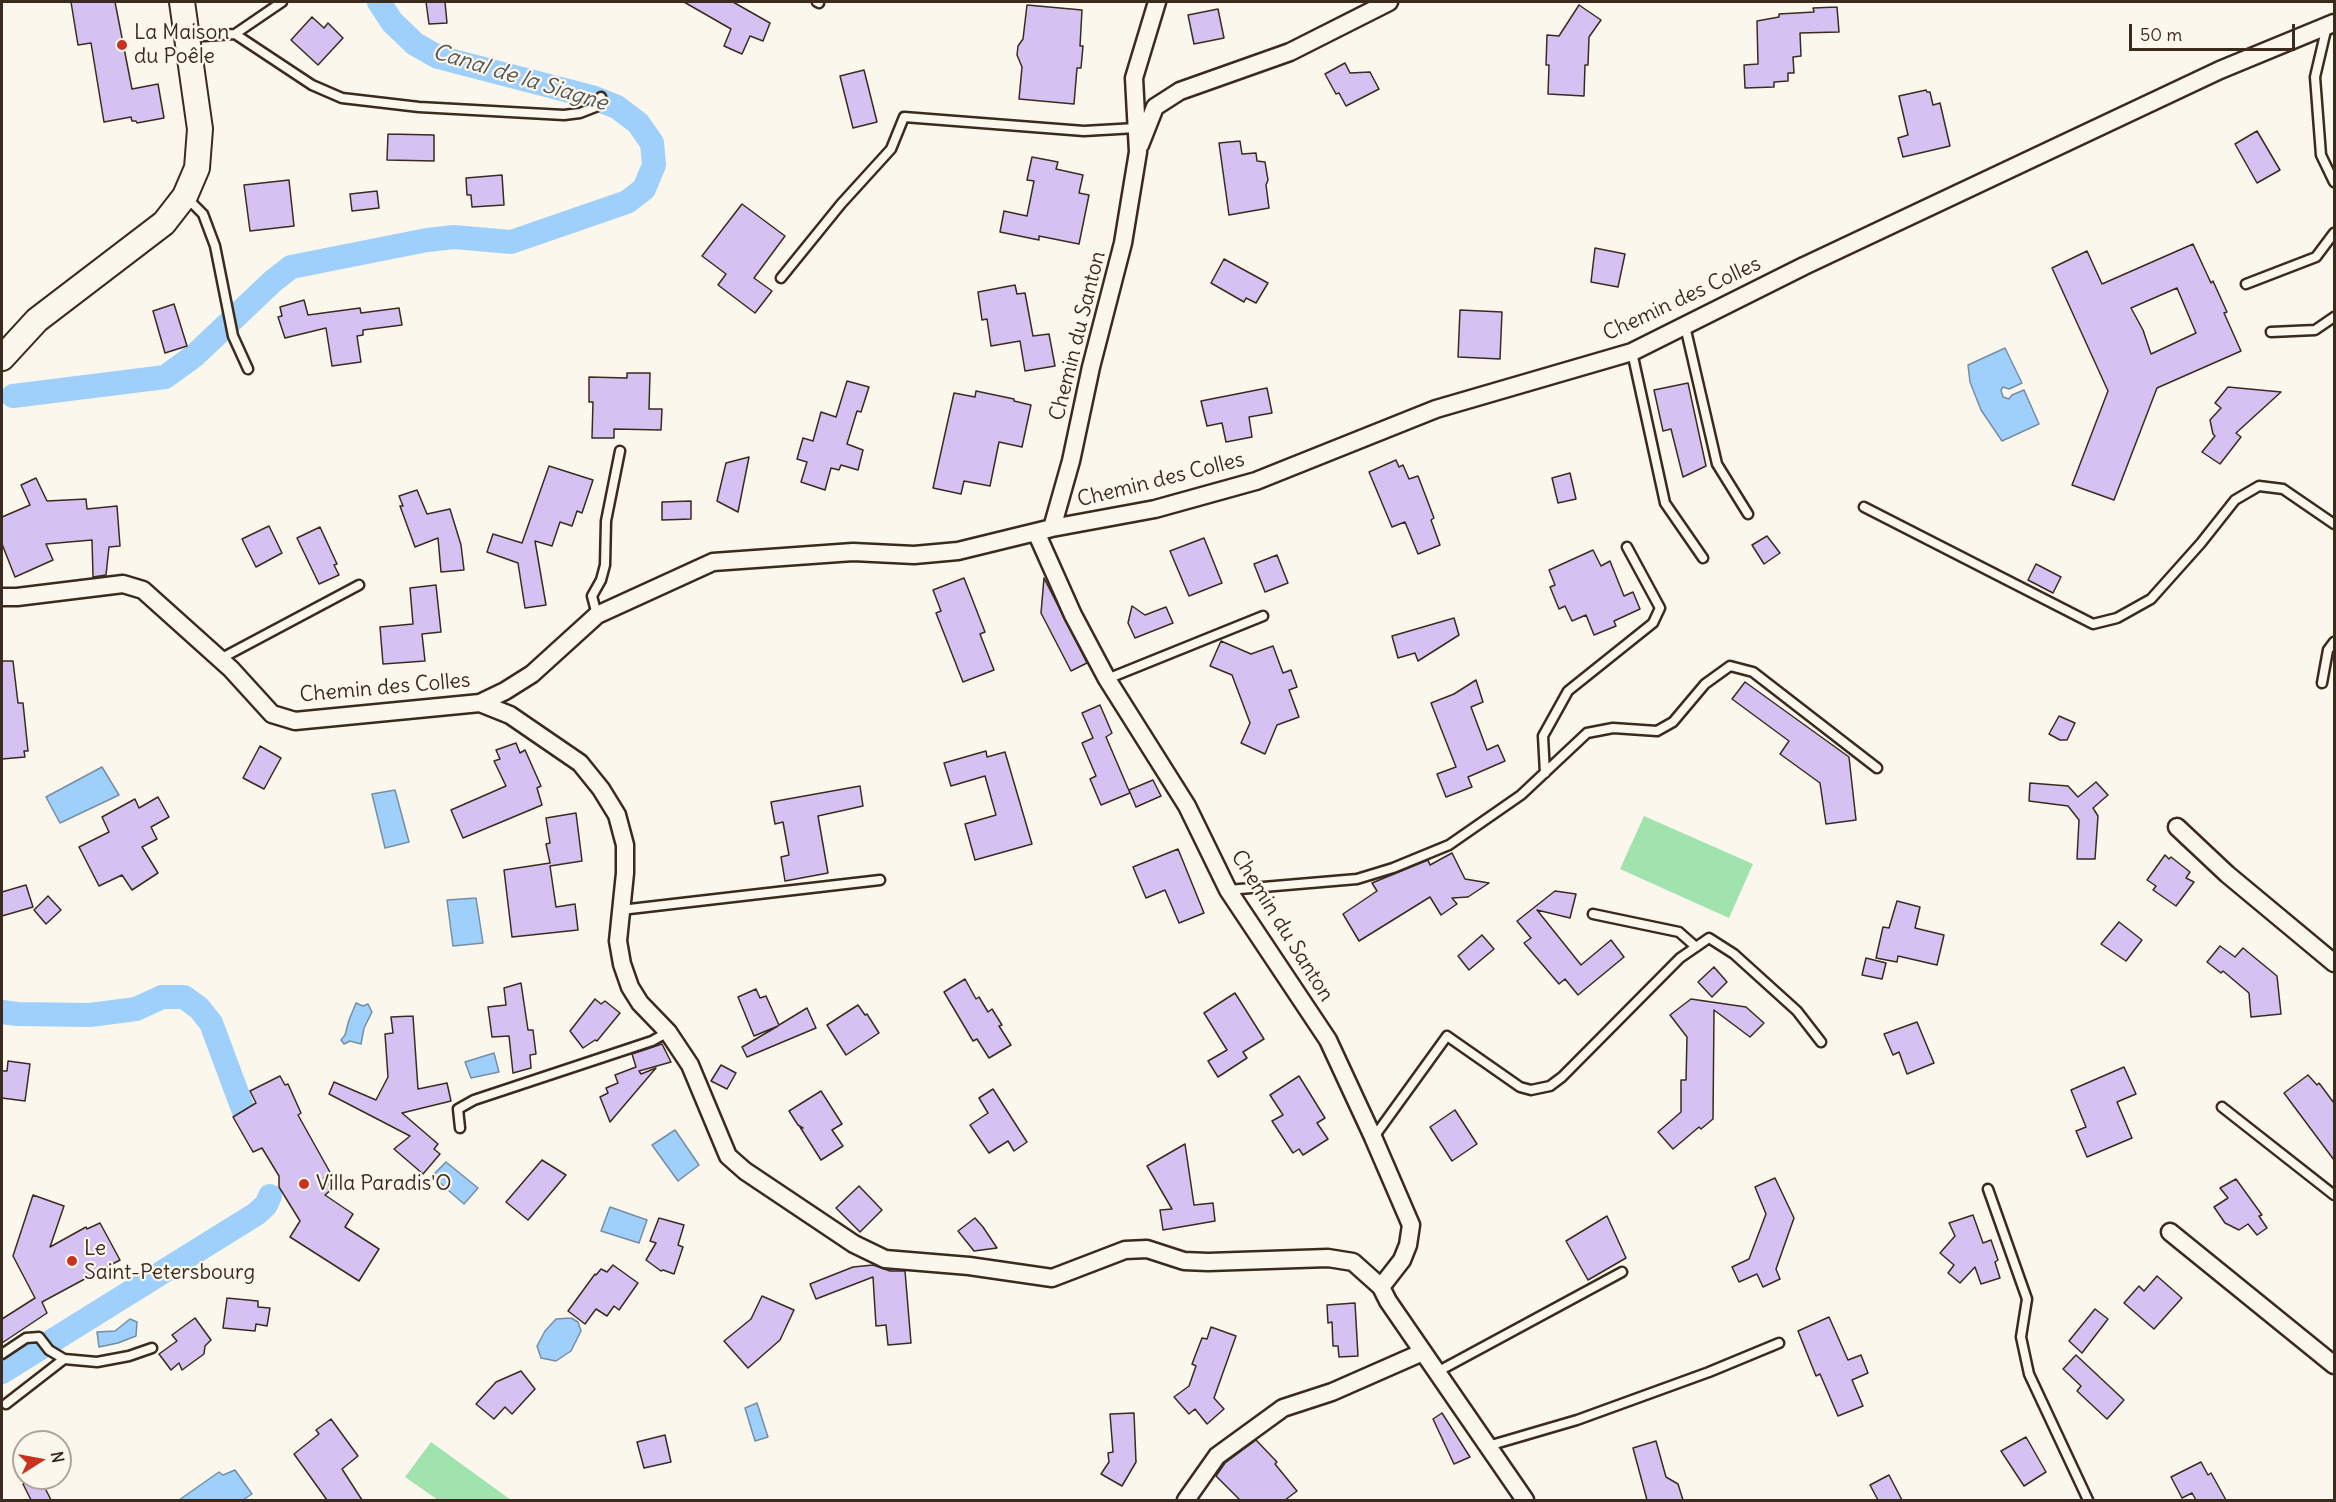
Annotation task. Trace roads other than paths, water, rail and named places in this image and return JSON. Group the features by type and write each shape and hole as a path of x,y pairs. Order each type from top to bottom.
{"main road":[{"path":"2,358 37,320 164,223 185,196 197,168 200,129 182,2"}],"street":[{"name":"Chemin du Santon","path":"1138,152 1134,78 1158,2"},
{"name":"Chemin du Santon","path":"1381,1287 1402,1260 1408,1245 1411,1225 1373,1137 1328,1040 1227,890 1187,806 1107,679 1072,615 1044,530 1071,461 1091,367 1123,243 1138,152 1155,107 1179,91 1290,52 1389,2"},
{"name":"Chemin des Colles","path":"2,597 123,584 143,590 220,659 272,714 294,721 480,703 532,674 597,615 713,562 854,552 914,555 958,551 1044,530 1155,509 1256,481 1436,409 1632,352 1814,261 2210,75 2331,24"},
{"path":"480,703 510,715 580,763 601,789 616,814 625,845 625,873 618,941 622,964 630,987 640,1003 668,1032 690,1065 728,1156 745,1171 846,1239 885,1258 969,1266 1052,1278 1125,1250 1147,1249 1184,1261 1328,1258 1353,1262 1381,1287 1388,1301 1525,1500"},
{"path":"2177,827 2227,874 2334,963"},
{"path":"2170,1233 2334,1365"},
{"path":"1186,1500 1217,1456 1283,1408 1332,1392 1423,1352"}],"lane":[{"path":"187,37 236,34 282,2"},
{"path":"2331,24 2315,77 2321,155 2334,182"},
{"path":"236,34 312,85 342,99 419,107 564,115 580,113 598,106 601,97"},
{"path":"781,278 841,204 891,149 904,117 1084,131 1136,128"},
{"path":"185,196 202,214 215,246 233,336 248,369"},
{"path":"2246,284 2316,257 2334,233"},
{"path":"2271,332 2315,330 2334,317"},
{"path":"1685,326 1718,464 1748,514"},
{"path":"1632,352 1665,503 1703,558"},
{"path":"597,615 591,596 601,580 605,565 606,521 620,451"},
{"path":"1864,507 2093,624 2117,618 2151,599 2201,543 2235,500 2259,486 2283,489 2334,524"},
{"path":"1545,772 1543,736 1568,691 1653,623 1660,608 1627,547"},
{"path":"220,659 359,585"},
{"path":"1107,679 1263,616"},
{"path":"2322,683 2328,650 2334,642"},
{"path":"1227,890 1357,879 1394,868 1449,845 1521,795 1587,733 1613,728 1657,731 1673,722 1705,684 1730,666 1753,672 1877,768"},
{"path":"621,910 880,880"},
{"path":"1593,914 1679,932 1696,947"},
{"path":"1373,1137 1446,1036 1520,1087 1531,1090 1550,1086 1562,1077 1680,958 1709,938 1734,954 1797,1011 1821,1042"},
{"path":"460,1128 458,1109 474,1100 652,1041 668,1032"},
{"path":"2222,1107 2334,1196"},
{"path":"1988,1189 2027,1299 2021,1337 2029,1374 2088,1500"},
{"path":"1437,1372 1623,1272"},
{"path":"2,1354 26,1338 39,1337 49,1350 64,1359 97,1362 129,1356 152,1348"},
{"path":"1488,1446 1577,1420 1708,1372 1779,1343"},
{"path":"6,1404 64,1359"}],"water":[{"path":"2005,348 2022,383 2009,389 2003,387 2001,390 2003,397 2009,399 2012,395 2024,390 2039,424 2002,441 1981,410 1970,382 1968,365"},
{"path":"102,767 119,795 60,823 46,797"},
{"path":"395,790 409,842 385,848 372,794"},
{"path":"476,898 483,943 453,946 447,900"},
{"path":"356,1003 363,1006 368,1004 372,1012 364,1028 361,1044 350,1041 344,1044 341,1040 345,1035"},
{"path":"494,1053 499,1072 471,1078 465,1062"},
{"path":"675,1130 699,1165 678,1181 652,1145"},
{"path":"446,1162 478,1188 464,1204 432,1176"},
{"path":"610,1207 647,1220 639,1243 601,1231"},
{"path":"571,1318 578,1322 581,1331 571,1351 556,1361 541,1358 537,1346 545,1331 556,1319"},
{"path":"130,1319 137,1322 136,1336 99,1347 97,1332 115,1331"},
{"path":"757,1403 768,1437 755,1441 745,1408"},
{"path":"235,1470 252,1494 243,1500 179,1500 219,1472 223,1475"}],"waterway":[{"name":"Canal de la Siagne","path":"13,396 165,377 194,356 273,281 291,267 427,240 454,237 511,242 627,202 644,189 654,165 652,143 638,123 617,107 592,97 438,57 415,44 392,22 379,2"},
{"name":"Canal de la Siagne","path":"2,1012 90,1015 136,1009 162,997 184,997 199,1008 211,1023 243,1109"},
{"name":"Canal de la Siagne","path":"2,1372 256,1214 266,1205 270,1196"}],"place":[{"name":"La Maison du Poêle","path":"122,45"},
{"name":"Villa Paradis'O","path":"304,1184"},
{"name":"Le Saint-Petersbourg","path":"72,1261"}]}
